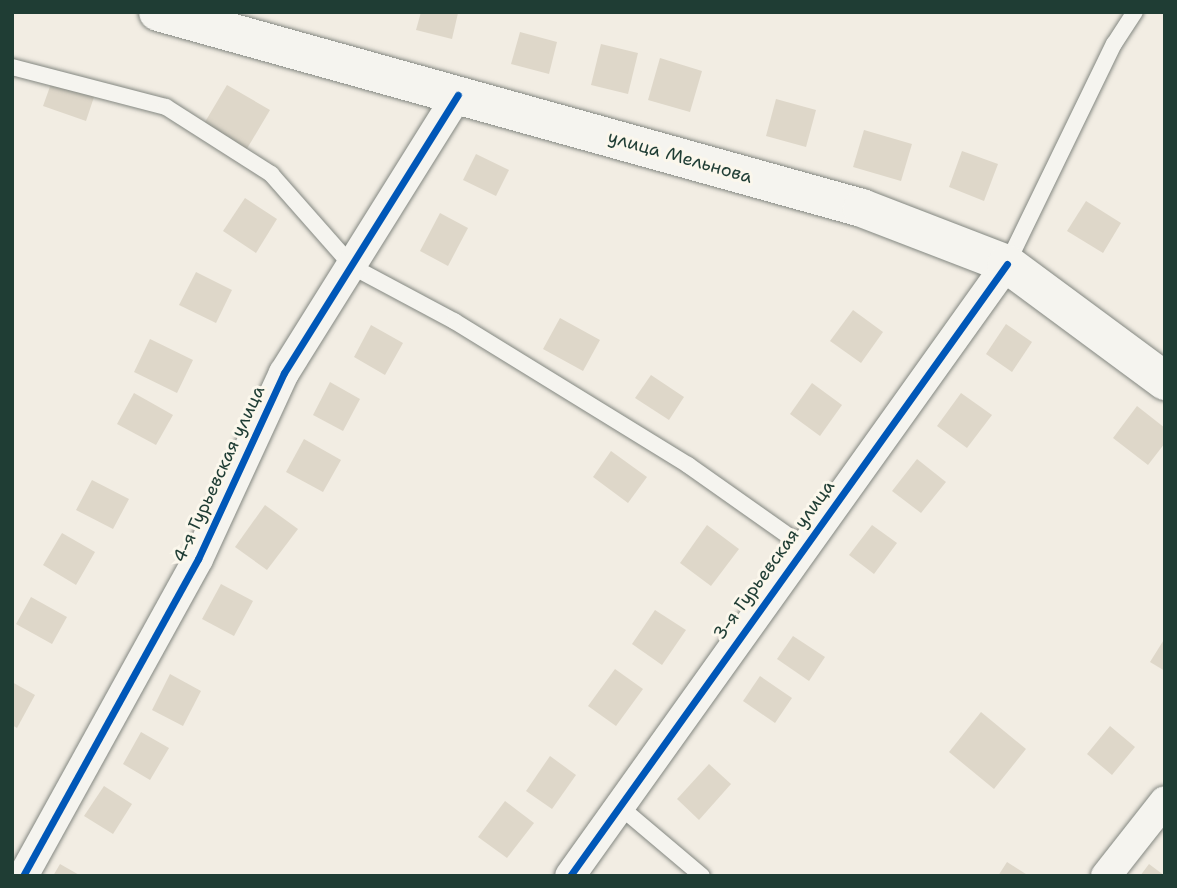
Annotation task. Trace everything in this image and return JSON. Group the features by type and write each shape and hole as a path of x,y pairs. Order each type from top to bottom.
{"main road":[{"name":"улица Мельнова","path":"158,12 862,208 1007,264 1165,381"}],"street":[{"name":"4-я Гурьевская улица","path":"23,876 198,559 284,373 353,267 458,95"},
{"name":"3-я Гурьевская улица","path":"570,876 803,545 1007,264"},
{"path":"1106,876 1165,801"}],"lane":[{"path":"1007,264 1114,44 1135,12"},
{"path":"12,67 166,107 271,174 353,267 453,321 688,465 803,545"},
{"path":"618,805 702,876"}],"building":[{"path":"421,12 458,13 452,39 416,30"},
{"path":"520,32 557,42 549,74 511,64"},
{"path":"601,44 638,53 628,94 591,85"},
{"path":"660,58 702,71 690,112 648,100"},
{"path":"56,70 98,85 86,121 43,106"},
{"path":"227,85 270,110 245,152 202,127"},
{"path":"776,99 816,110 806,147 766,136"},
{"path":"864,130 912,144 901,181 853,167"},
{"path":"962,151 998,164 984,201 949,187"},
{"path":"476,154 509,170 496,196 463,180"},
{"path":"245,198 277,219 256,253 223,231"},
{"path":"1086,201 1121,223 1103,253 1067,231"},
{"path":"440,213 468,228 448,266 420,251"},
{"path":"196,272 232,290 216,323 179,305"},
{"path":"853,310 883,332 861,363 830,341"},
{"path":"560,318 600,340 583,371 543,349"},
{"path":"1006,324 1032,342 1012,372 986,354"},
{"path":"371,325 403,343 385,375 354,357"},
{"path":"150,339 193,360 177,393 134,372"},
{"path":"651,375 684,397 669,420 635,398"},
{"path":"330,382 360,399 343,431 313,415"},
{"path":"812,383 842,405 820,436 790,414"},
{"path":"134,393 173,415 156,445 117,424"},
{"path":"961,393 992,415 967,448 937,426"},
{"path":"1137,406 1165,428 1165,443 1148,465 1113,438"},
{"path":"304,439 341,460 323,492 286,472"},
{"path":"611,451 647,477 628,503 593,477"},
{"path":"917,459 946,482 921,513 892,491"},
{"path":"92,480 129,499 113,529 76,510"},
{"path":"265,505 298,529 267,570 235,547"},
{"path":"707,525 739,549 711,586 680,563"},
{"path":"872,525 897,543 874,574 849,555"},
{"path":"62,533 95,552 76,585 43,565"},
{"path":"221,584 253,601 234,636 202,619"},
{"path":"31,597 67,617 52,644 16,624"},
{"path":"655,610 686,630 662,665 632,644"},
{"path":"793,636 825,657 809,681 777,659"},
{"path":"1165,638 1165,671 1150,662"},
{"path":"615,669 643,689 616,726 588,706"},
{"path":"170,674 201,691 183,726 152,710"},
{"path":"760,676 792,698 775,723 743,701"},
{"path":"12,682 35,695 17,728 12,725"},
{"path":"981,712 1026,749 994,789 949,752"},
{"path":"1110,726 1135,747 1112,775 1087,754"},
{"path":"141,732 169,748 150,780 123,764"},
{"path":"550,756 576,775 552,809 526,791"},
{"path":"709,764 731,784 699,820 677,799"},
{"path":"104,786 132,804 113,834 84,816"},
{"path":"505,801 534,823 507,858 478,837"},
{"path":"1007,862 1029,876 998,876"},
{"path":"60,864 81,876 53,876"},
{"path":"1149,864 1165,876 1140,876"}],"cycle path":[{"path":"23,876 198,559 284,373 458,95"},
{"path":"570,876 1007,264"}]}
